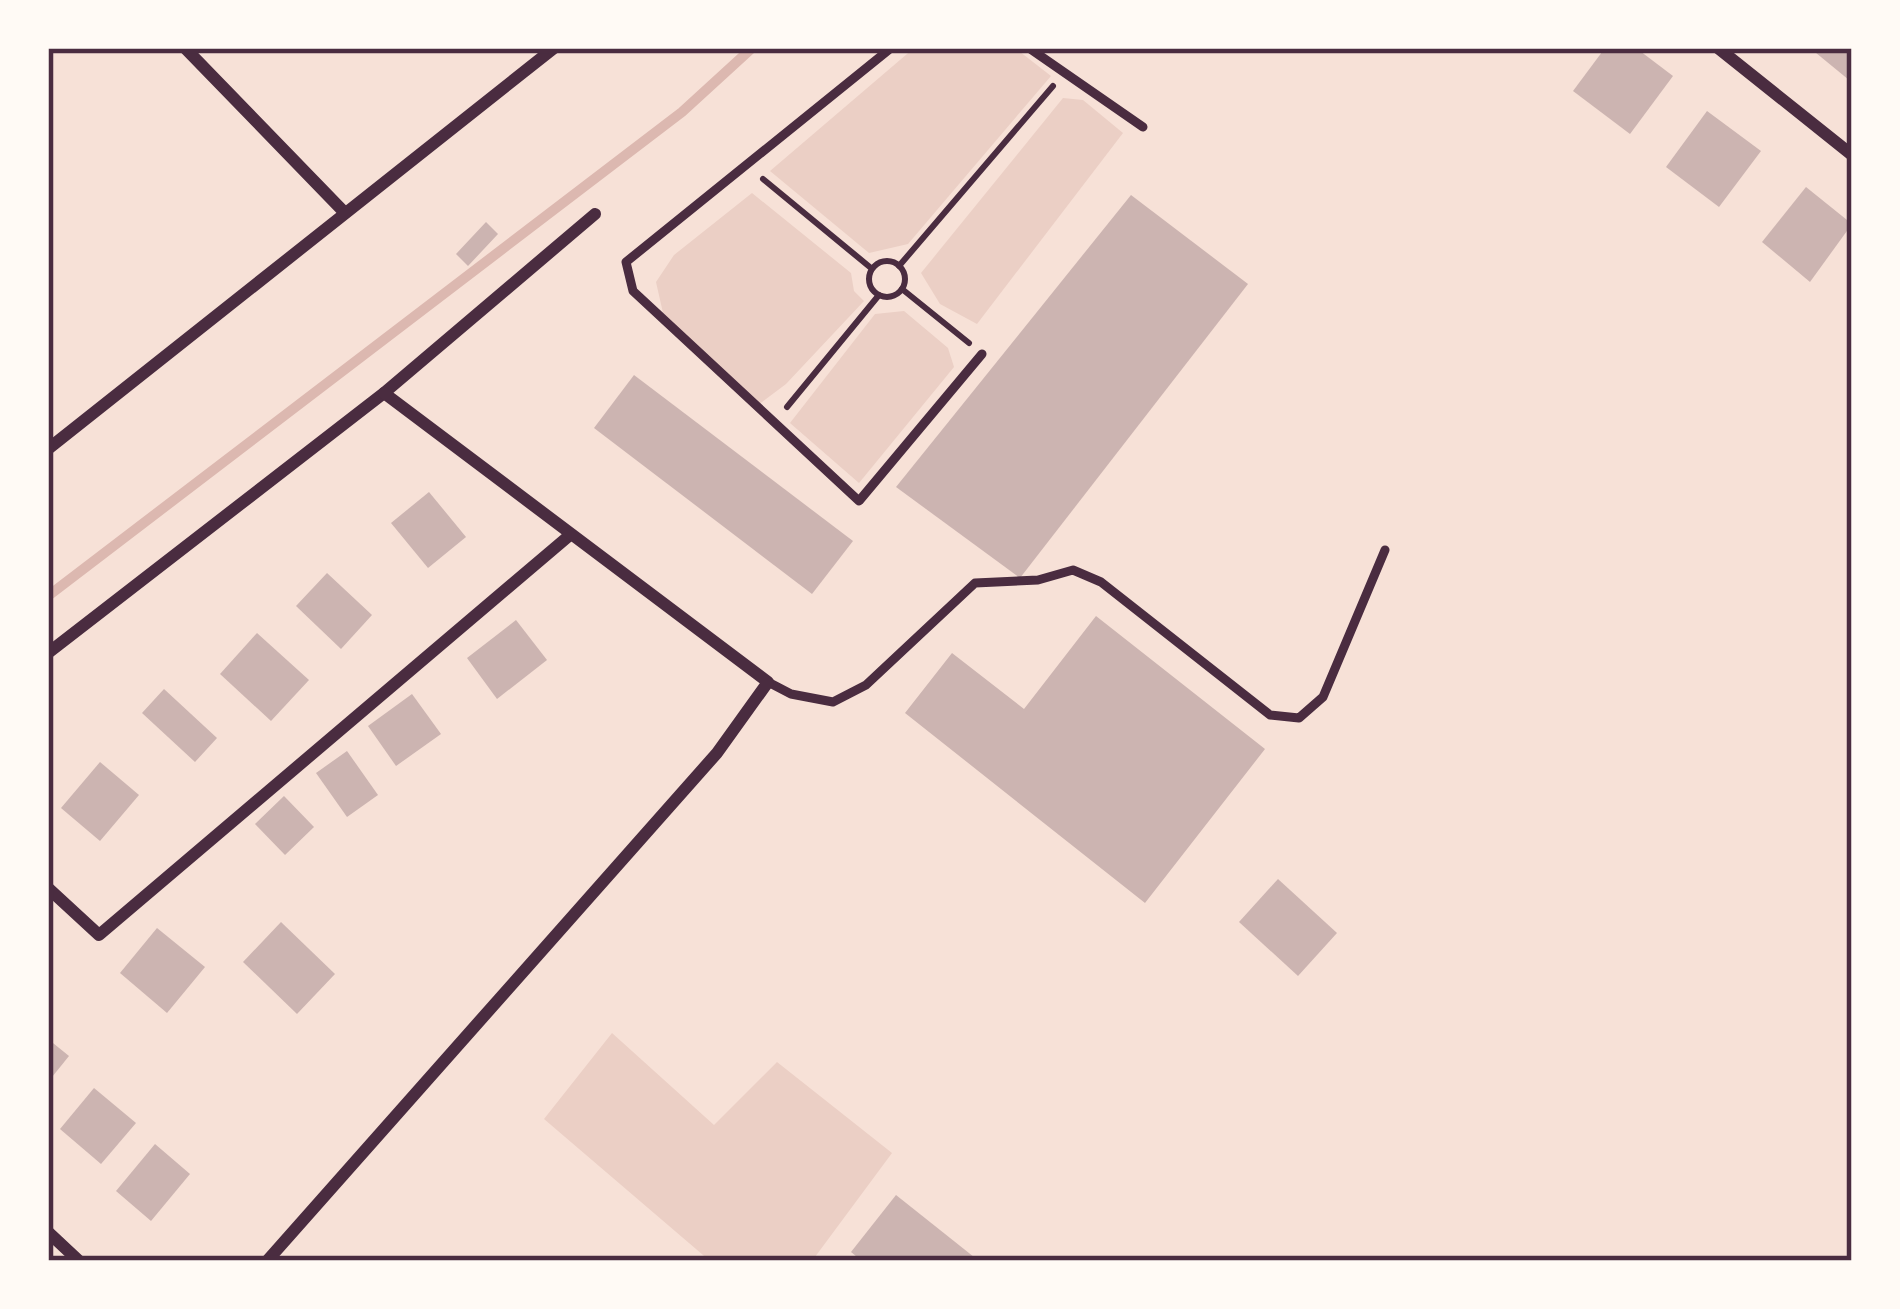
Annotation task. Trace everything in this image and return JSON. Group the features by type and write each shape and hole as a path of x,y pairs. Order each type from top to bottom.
{"street":[{"path":"185,48 345,213"},
{"path":"48,449 554,48"},
{"path":"1718,48 1852,155"},
{"path":"48,653 384,393 595,214"},
{"path":"267,1261 701,771 768,682 384,393"},
{"path":"48,888 99,935 570,535"},
{"path":"48,1232 79,1261"}],"lane":[{"path":"891,48 626,262 633,291 859,501 982,354"},
{"path":"1029,48 1143,127"},
{"path":"768,682 791,694 833,702 866,685 975,584 1038,580 1073,570 1101,582 1270,715 1298,718 1323,698 1385,550"}],"path":[{"path":"899,266 1064,73"},
{"path":"744,164 871,268"},
{"path":"881,260 899,266 904,270 902,289 886,298 879,295 868,281 871,268 881,260"},
{"path":"902,289 982,354"},
{"path":"774,422 879,295"}],"shaded area":[{"path":"914,48 1015,48 1051,76 908,244 869,253 770,171"},
{"path":"1063,98 1083,100 1123,133 977,324 940,304 921,273"},
{"path":"752,193 851,273 854,291 864,301 786,384 758,405 663,313 656,282 674,255"},
{"path":"904,311 948,348 954,367 859,483 790,423 875,314"},
{"path":"612,1033 714,1125 777,1062 892,1153 812,1261 710,1261 544,1119"}],"building":[{"path":"1605,48 1636,48 1673,76 1630,134 1573,91"},
{"path":"1810,48 1852,48 1852,76 1849,80"},
{"path":"1707,111 1761,151 1719,207 1666,167"},
{"path":"1806,187 1852,224 1810,282 1762,242"},
{"path":"1131,195 1248,284 1020,578 896,487"},
{"path":"486,222 498,234 468,266 456,254"},
{"path":"634,375 853,541 812,594 594,428"},
{"path":"429,492 466,537 428,568 391,523"},
{"path":"327,573 372,615 341,649 296,606"},
{"path":"1096,616 1265,749 1145,903 905,713 952,653 1024,709"},
{"path":"516,620 547,660 497,699 467,658"},
{"path":"257,633 309,680 271,721 220,674"},
{"path":"164,689 217,738 195,762 142,713"},
{"path":"412,694 441,734 396,766 368,726"},
{"path":"347,751 378,795 347,817 316,773"},
{"path":"100,762 139,795 100,841 61,808"},
{"path":"284,796 314,827 285,855 255,824"},
{"path":"1278,879 1337,933 1298,976 1239,922"},
{"path":"281,922 335,974 297,1014 243,962"},
{"path":"157,928 205,967 167,1013 120,973"},
{"path":"48,1039 69,1056 48,1082"},
{"path":"94,1088 136,1123 101,1164 60,1129"},
{"path":"155,1144 190,1174 151,1221 116,1191"},
{"path":"896,1195 979,1261 862,1261 851,1252"}],"waterway":[{"path":"48,596 682,112 752,48"}]}
